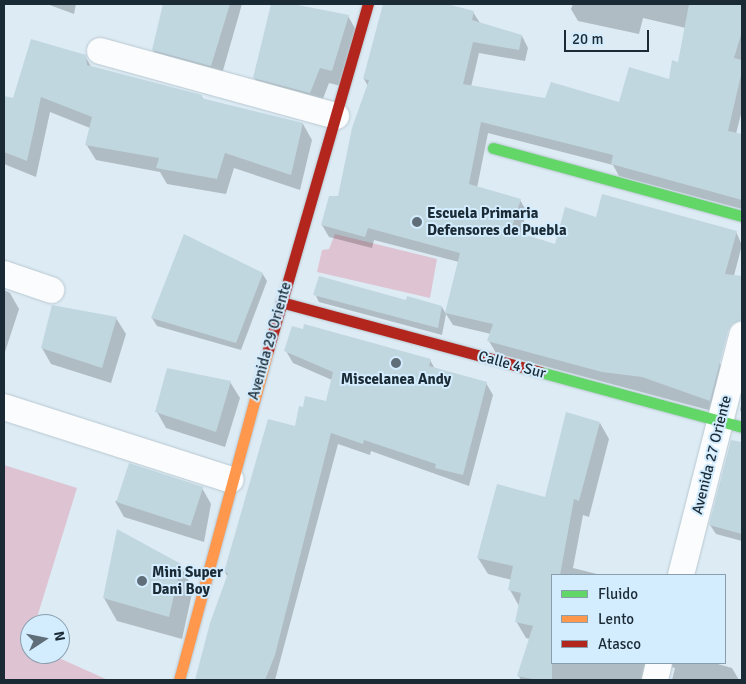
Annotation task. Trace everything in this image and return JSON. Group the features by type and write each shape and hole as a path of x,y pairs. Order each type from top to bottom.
{"street":[{"name":"Avenida 29 Oriente","path":"178,680 281,302 368,4"},
{"path":"100,52 336,116"},
{"path":"493,148 742,216"},
{"path":"4,274 51,290"},
{"name":"Calle 4 Sur","path":"281,302 731,424"},
{"name":"Avenida 27 Oriente","path":"681,574 731,424 742,335"},
{"path":"4,407 231,480"},
{"path":"655,680 659,664"}],"shaded area":[{"path":"335,234 437,259 430,298 317,272 322,250 329,249"},
{"path":"4,465 77,488 38,614 20,614 20,664 70,663 108,680 4,680"}],"building":[{"path":"163,4 230,4 211,66 152,50"},
{"path":"271,4 293,4 349,15 332,71 320,68 310,93 253,78"},
{"path":"383,4 447,4 474,11 472,20 522,35 519,50 473,42 463,84 545,98 551,82 619,102 629,67 669,79 672,60 678,62 689,4 742,4 742,31 734,58 742,60 742,71 728,131 742,134 742,200 611,164 613,155 481,122 469,184 521,199 511,230 555,244 565,207 596,217 602,194 737,231 725,274 742,276 742,320 732,324 728,331 710,401 642,377 602,372 487,341 493,324 445,313 460,253 368,228 365,237 321,225 329,196 338,196 352,128 369,80 363,79"},
{"path":"31,39 86,55 87,65 202,95 201,98 303,123 291,175 225,153 217,179 156,168 159,158 85,145 92,117 41,97 27,161 4,152 4,96 13,98"},
{"path":"184,234 263,273 236,343 151,318"},
{"path":"319,276 406,300 407,296 442,306 438,328 313,295"},
{"path":"52,305 117,317 102,368 41,348"},
{"path":"304,324 431,359 429,366 487,382 463,475 435,468 436,464 364,440 363,444 331,433 275,655 265,680 195,680 210,623 228,573 224,572 268,419 295,426 299,406 303,407 305,396 326,401 333,372 284,351 292,326 303,329"},
{"path":"167,368 231,381 216,432 155,412"},
{"path":"566,412 600,422 579,501 574,499 560,574 551,574 552,680 538,680 517,676 533,626 515,622 521,593 508,590 513,566 477,558 497,484 545,497"},
{"path":"731,440 742,442 742,534 709,525"},
{"path":"129,463 203,487 191,526 116,502"},
{"name":"Mini Super Dani Boy","path":"117,529 181,564 169,617 103,598"}],"traffic: fast":[{"path":"493,148 742,216"},
{"path":"540,372 742,427"}],"traffic: slow":[{"path":"179,680 268,350"}],"traffic: jam":[{"path":"268,350 368,4"},
{"path":"281,302 540,372"}],"place":[{"name":"Escuela Primaria Defensores de Puebla","path":"417,222"},
{"name":"Miscelanea Andy","path":"396,363"},
{"name":"Mini Super Dani Boy","path":"142,581"}]}
